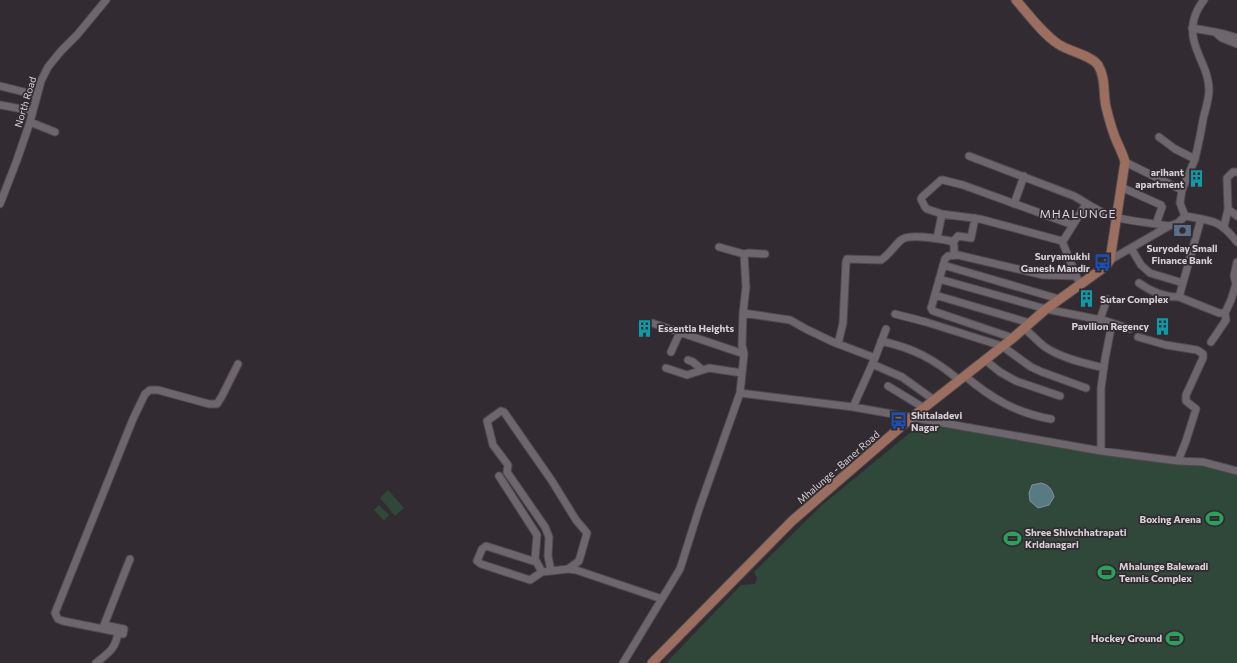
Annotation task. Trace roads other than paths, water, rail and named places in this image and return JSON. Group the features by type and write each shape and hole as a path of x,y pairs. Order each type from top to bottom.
{"main road":[{"path":"1016,0 1048,36 1060,45 1093,59 1103,76 1106,106 1112,129 1117,143 1123,152 1125,162 1110,260"},
{"name":"Mhalunge - Baner Road","path":"652,663 792,521 911,418 1013,338 1059,299 1078,280 1106,266 1110,260"}],"street":[{"name":"North Road","path":"0,204 30,122 36,95 48,67 60,51 77,35 106,0"},
{"path":"1185,216 1180,203 1182,190 1195,159 1209,90 1206,74 1197,52 1192,34 1196,13 1200,4 1204,0"},
{"path":"1192,28 1223,33 1237,38"},
{"path":"1216,33 1222,38 1237,44"},
{"path":"0,86 36,95"},
{"path":"0,105 33,111"},
{"path":"30,122 55,132"},
{"path":"1160,137 1175,149 1195,159"},
{"path":"970,156 1074,196 1086,204 1117,218 1169,226"},
{"path":"1125,162 1182,190"},
{"path":"1224,227 1228,209 1227,178 1233,172 1237,172"},
{"path":"1014,204 1024,176"},
{"path":"1062,241 976,218 942,214 927,209 921,199 941,180 943,180 963,185 1073,225"},
{"path":"1121,186 1161,205 1162,207 1156,224"},
{"path":"1062,241 1086,204"},
{"path":"1228,209 1237,216"},
{"path":"937,238 942,214"},
{"path":"1185,216 1214,221 1230,232 1237,242"},
{"path":"1110,260 1169,226 1178,223 1185,216"},
{"path":"952,242 958,236 971,238 976,218"},
{"path":"1179,297 1200,219"},
{"path":"838,344 843,323 846,260 881,260 904,238 937,238 952,242"},
{"path":"1062,241 1078,280"},
{"path":"952,242 954,255"},
{"path":"719,247 744,254 749,252 765,254"},
{"path":"1131,248 1141,265 1150,273 1183,283"},
{"path":"623,663 680,569 699,509 740,393 744,354 742,345 743,313 746,288 744,254"},
{"path":"1013,338 935,313 931,308 944,259 948,256 954,255 1043,275 1078,280"},
{"path":"1211,342 1226,320 1225,313 1236,284 1234,276 1237,262"},
{"path":"943,265 1059,299"},
{"path":"939,279 1046,309 1100,320 1130,329"},
{"path":"1139,283 1146,288 1166,296 1179,297 1219,313 1225,313"},
{"path":"935,295 1027,325 1044,347 1067,357 1104,368"},
{"path":"1100,320 1107,299"},
{"path":"743,313 790,320 874,361 902,377 934,400"},
{"path":"895,314 926,322 1002,346 1031,367 1086,388"},
{"path":"652,323 744,354"},
{"path":"1101,451 1101,388 1112,323"},
{"path":"853,408 874,361 886,329"},
{"path":"671,352 680,332"},
{"path":"1138,337 1166,345 1197,350 1203,354 1203,358 1186,395 1186,401 1196,409 1178,461"},
{"path":"881,342 901,346 922,355 936,362 1000,402 1021,412 1051,419"},
{"path":"688,360 693,362 701,369"},
{"path":"985,360 1000,372 1016,380 1060,396"},
{"path":"96,663 110,651 117,641 118,632 63,621 58,619 55,614 133,419 145,394 150,390 158,390 209,404 217,404 238,364"},
{"path":"666,368 687,374 701,369 710,368 742,373"},
{"path":"888,386 924,408"},
{"path":"740,393 853,408 1101,451 1178,461 1203,462 1237,471"},
{"path":"551,571 548,556 549,536 545,527 507,472 508,465 493,445 487,422 500,411 504,412 576,520 587,533 579,561 568,569"},
{"path":"499,476 537,535 536,562 542,572"},
{"path":"536,562 486,546 482,548 477,561 481,564 530,580 542,572 568,569 576,570 662,599"},
{"path":"122,634 124,629 104,625 130,559"}],"water":[{"path":"1041,483 1050,488 1054,497 1049,505 1038,508 1030,501 1029,493 1032,485"}],"place":[{"name":"arihant apartment","path":"1197,178"},
{"name":"Suryoday Small Finance Bank","path":"1182,231"},
{"name":"Suryamukhi Ganesh Mandir","path":"1103,262"},
{"name":"Sutar Complex","path":"1087,299"},
{"name":"Pavilion Regency","path":"1162,326"},
{"name":"Essentia Heights","path":"645,328"},
{"name":"Shitaladevi Nagar","path":"898,421"},
{"name":"Boxing Arena","path":"1214,519"},
{"name":"Shree Shivchhatrapati Kridanagari","path":"1012,538"},
{"name":"Mhalunge Balewadi Tennis Complex","path":"1106,572"},
{"name":"Hockey Ground","path":"1175,638"}],"district":[{"name":"MHALUNGE","path":"1078,213"}]}
